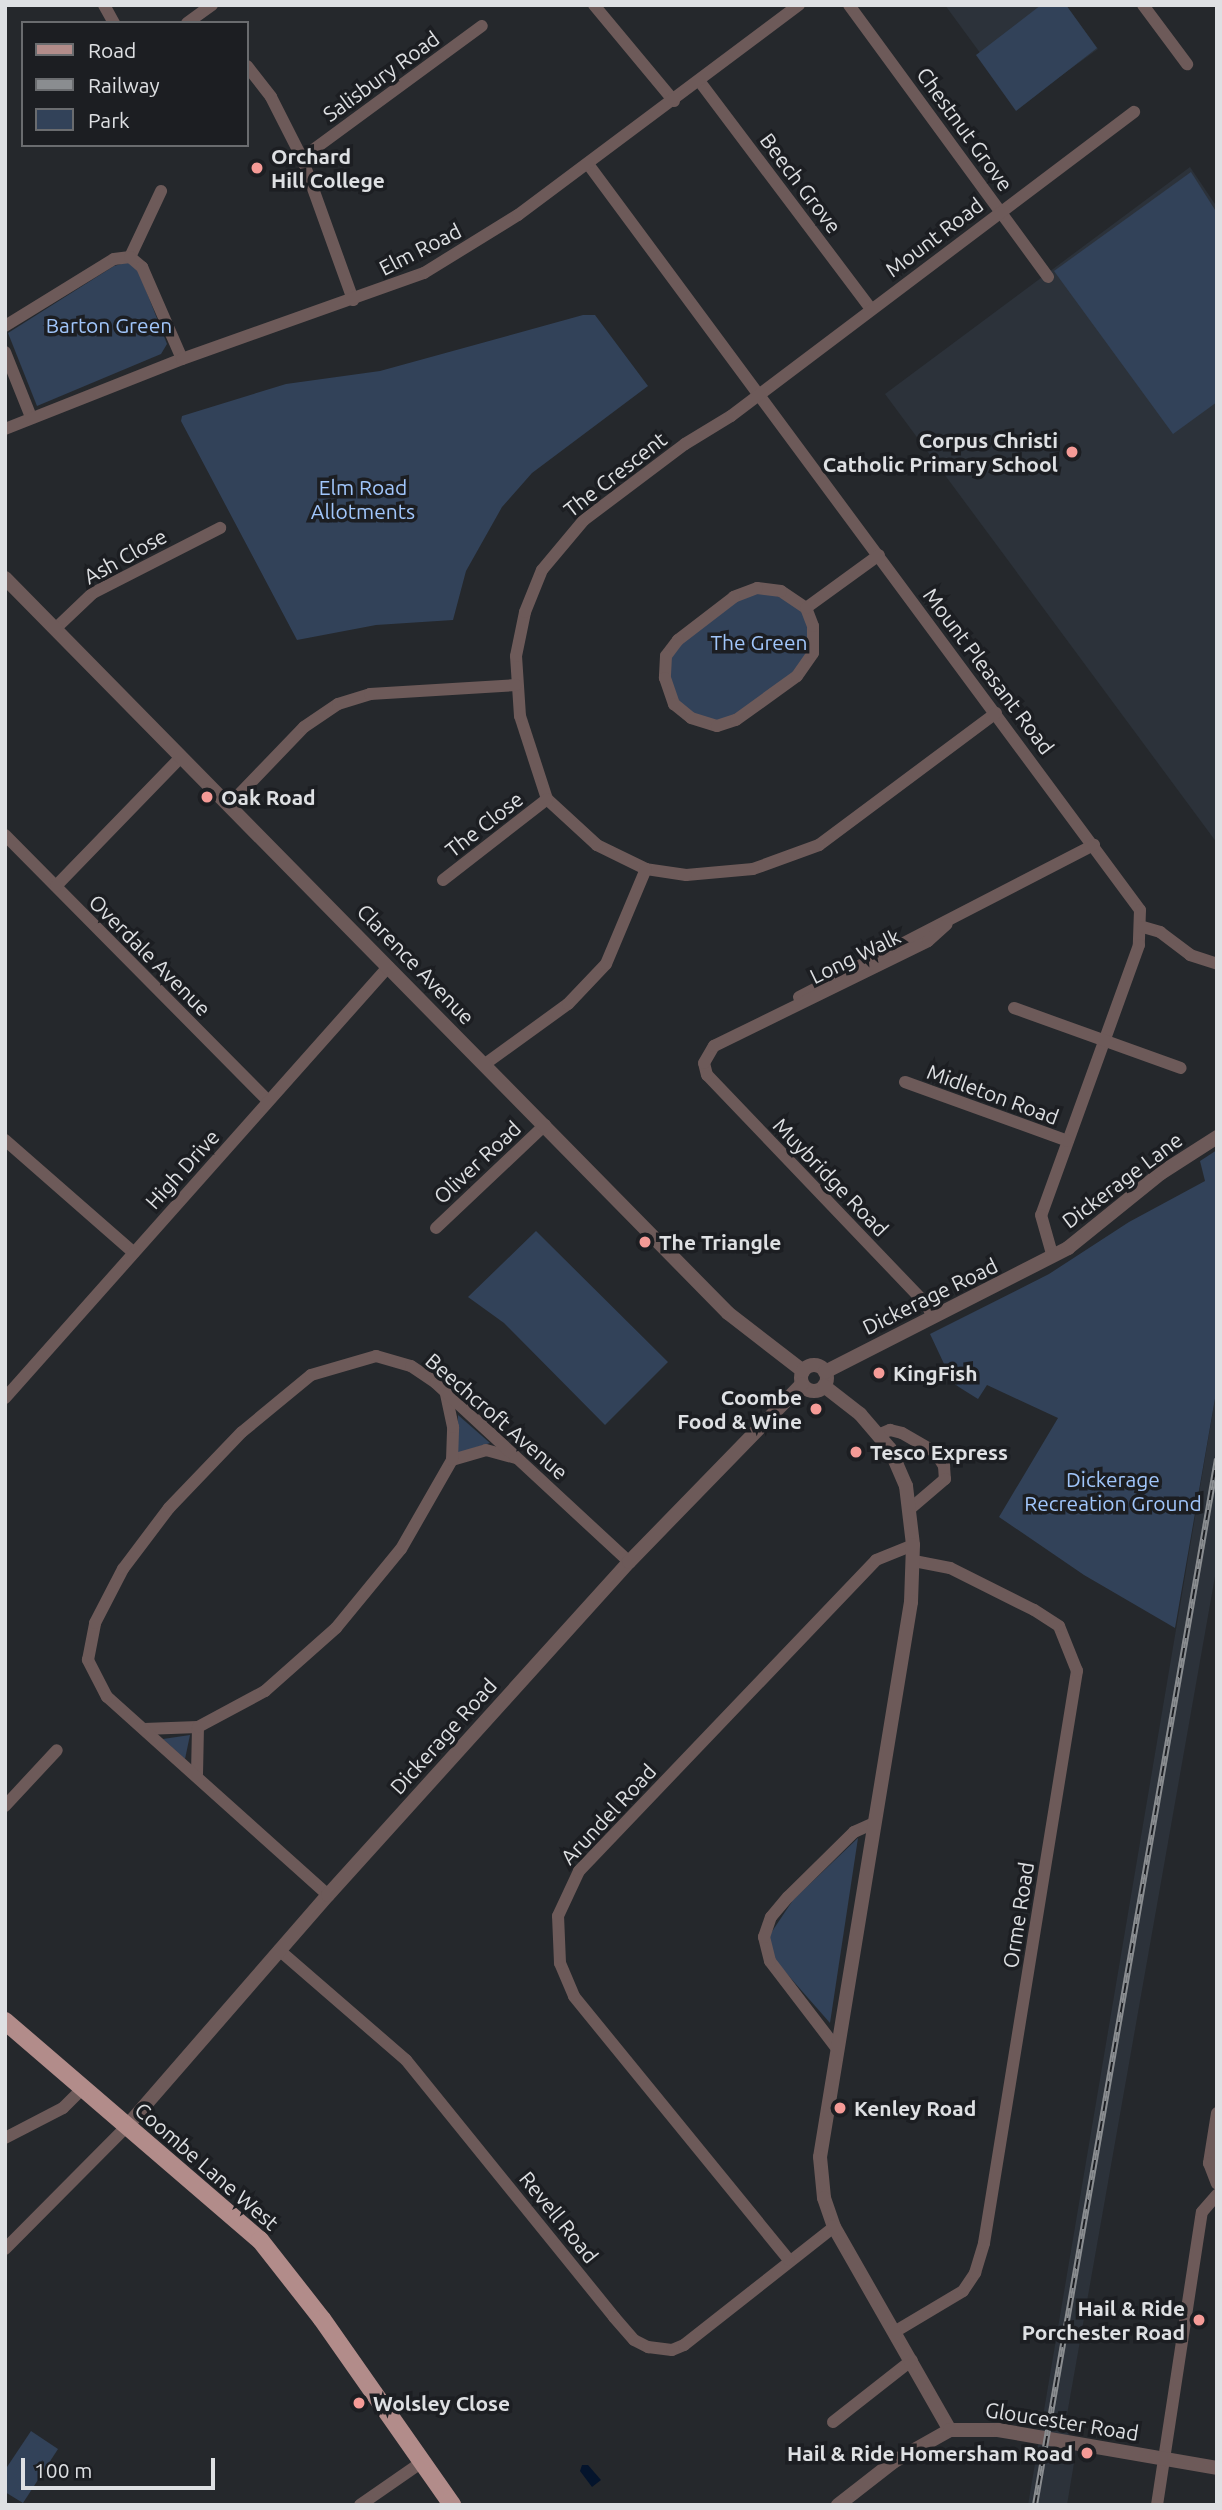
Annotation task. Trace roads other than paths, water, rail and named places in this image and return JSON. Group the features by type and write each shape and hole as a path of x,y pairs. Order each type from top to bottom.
{"main road":[{"name":"Coombe Lane West","path":"5,2021 214,2198 273,2255 452,2505"}],"street":[{"path":"104,5 113,21"},
{"path":"594,5 674,101"},
{"name":"Elm Road","path":"5,429 182,359 424,274 518,215 700,82 799,5"},
{"name":"Chestnut Grove","path":"849,5 1048,277"},
{"path":"1143,5 1187,64"},
{"path":"190,21 207,8"},
{"name":"Salisbury Road","path":"302,158 482,26"},
{"path":"248,67 271,96 302,158 353,300"},
{"name":"Beech Grove","path":"700,82 871,309"},
{"name":"Mount Road","path":"759,394 1134,112"},
{"name":"Mount Pleasant Road","path":"588,164 1137,903 1143,927"},
{"path":"130,257 161,191"},
{"path":"5,327 114,259 130,257 142,267 182,359"},
{"path":"5,352 31,417"},
{"name":"The Crescent","path":"759,394 602,506 552,553 525,612 516,656 516,685 526,739 547,799 597,845 646,869 686,875 753,869 819,845 996,713"},
{"name":"Ash Close","path":"55,629 93,593 220,528"},
{"path":"806,608 878,555"},
{"name":"Clarence Avenue","path":"5,579 740,1324 803,1377"},
{"path":"757,588 781,592 806,608 813,626 813,653 797,676 736,720 716,726 691,718 674,704 665,678 666,656 678,640 734,597 757,588"},
{"path":"229,805 304,727 338,704 370,694 516,685"},
{"path":"56,886 181,757"},
{"name":"The Close","path":"443,880 547,799"},
{"name":"Overdale Avenue","path":"5,835 268,1101"},
{"name":"Long Walk","path":"704,1063 714,1046 775,1014 813,989 923,931 947,924 1094,845"},
{"path":"485,1064 568,1004 606,964 646,869"},
{"path":"1052,1254 1041,1215 1106,1041 1143,927 1160,932 1190,955 1217,964"},
{"name":"High Drive","path":"6,1396 388,967"},
{"path":"1014,1008 1181,1068"},
{"name":"Muybridge Road","path":"704,1063 707,1075 927,1305 933,1317"},
{"name":"Midleton Road","path":"905,1082 1068,1141"},
{"name":"Oliver Road","path":"436,1228 545,1125"},
{"name":"Dickerage Lane","path":"1052,1254 1078,1241 1161,1173 1217,1137"},
{"path":"5,1140 134,1253"},
{"name":"Dickerage Road","path":"824,1379 933,1317 1007,1282 1052,1254"},
{"name":"Beechcroft Avenue","path":"328,1895 197,1774 107,1697 88,1660 95,1623 123,1569 169,1508 242,1432 311,1374 376,1356 411,1366 446,1394 629,1562"},
{"path":"824,1379 811,1391 803,1377 817,1366 824,1379 880,1434 899,1466 911,1508 914,1545 874,1823 820,2157 824,2198 834,2227 897,2331 950,2430 893,2462 838,2505"},
{"name":"Dickerage Road","path":"127,2126 328,1895 629,1562 803,1377"},
{"path":"144,1729 198,1727 265,1691 335,1628 401,1549 452,1460 453,1427 446,1394"},
{"path":"880,1434 890,1430 902,1433 935,1452 944,1466 945,1479 911,1508"},
{"path":"452,1460 486,1450 518,1458"},
{"name":"Arundel Road","path":"789,2260 574,1996 560,1963 558,1916 579,1871 866,1570 887,1553 914,1545"},
{"name":"Orme Road","path":"897,2331 963,2291 975,2273 984,2243 1077,1671 1059,1626 950,1568 913,1561"},
{"path":"197,1774 198,1727"},
{"path":"5,1806 57,1751"},
{"path":"838,2050 770,1961 764,1937 771,1917 788,1897 854,1832 874,1823"},
{"name":"Revell Road","path":"279,1950 406,2060 634,2340 660,2349 684,2345 834,2227"},
{"path":"5,2138 63,2108 83,2088"},
{"path":"1217,2113 1209,2163 1217,2183"},
{"path":"5,2249 127,2126"},
{"path":"1157,2505 1161,2458 1202,2212 1217,2195"},
{"path":"833,2422 912,2360"},
{"name":"Gloucester Road","path":"950,2430 1026,2434 1217,2468"},
{"path":"360,2505 422,2462"}],"railway":[{"path":"1035,2505 1217,1459"}],"place":[{"name":"Orchard Hill College","path":"257,168"},
{"name":"Corpus Christi Catholic Primary School","path":"1072,452"},
{"name":"Oak Road","path":"207,797"},
{"name":"The Triangle","path":"645,1242"},
{"name":"KingFish","path":"879,1373"},
{"name":"Coombe Food & Wine","path":"816,1409"},
{"name":"Tesco Express","path":"856,1452"},
{"name":"Kenley Road","path":"840,2108"},
{"name":"Hail & Ride Porchester Road","path":"1199,2320"},
{"name":"Wolsley Close","path":"359,2403"},
{"name":"Hail & Ride Homersham Road","path":"1087,2453"}],"park label":[{"name":"Barton Green","path":"109,325"},
{"name":"Elm Road Allotments","path":"363,499"},
{"name":"The Green","path":"759,642"},
{"name":"Dickerage Recreation Ground","path":"1113,1491"}]}
